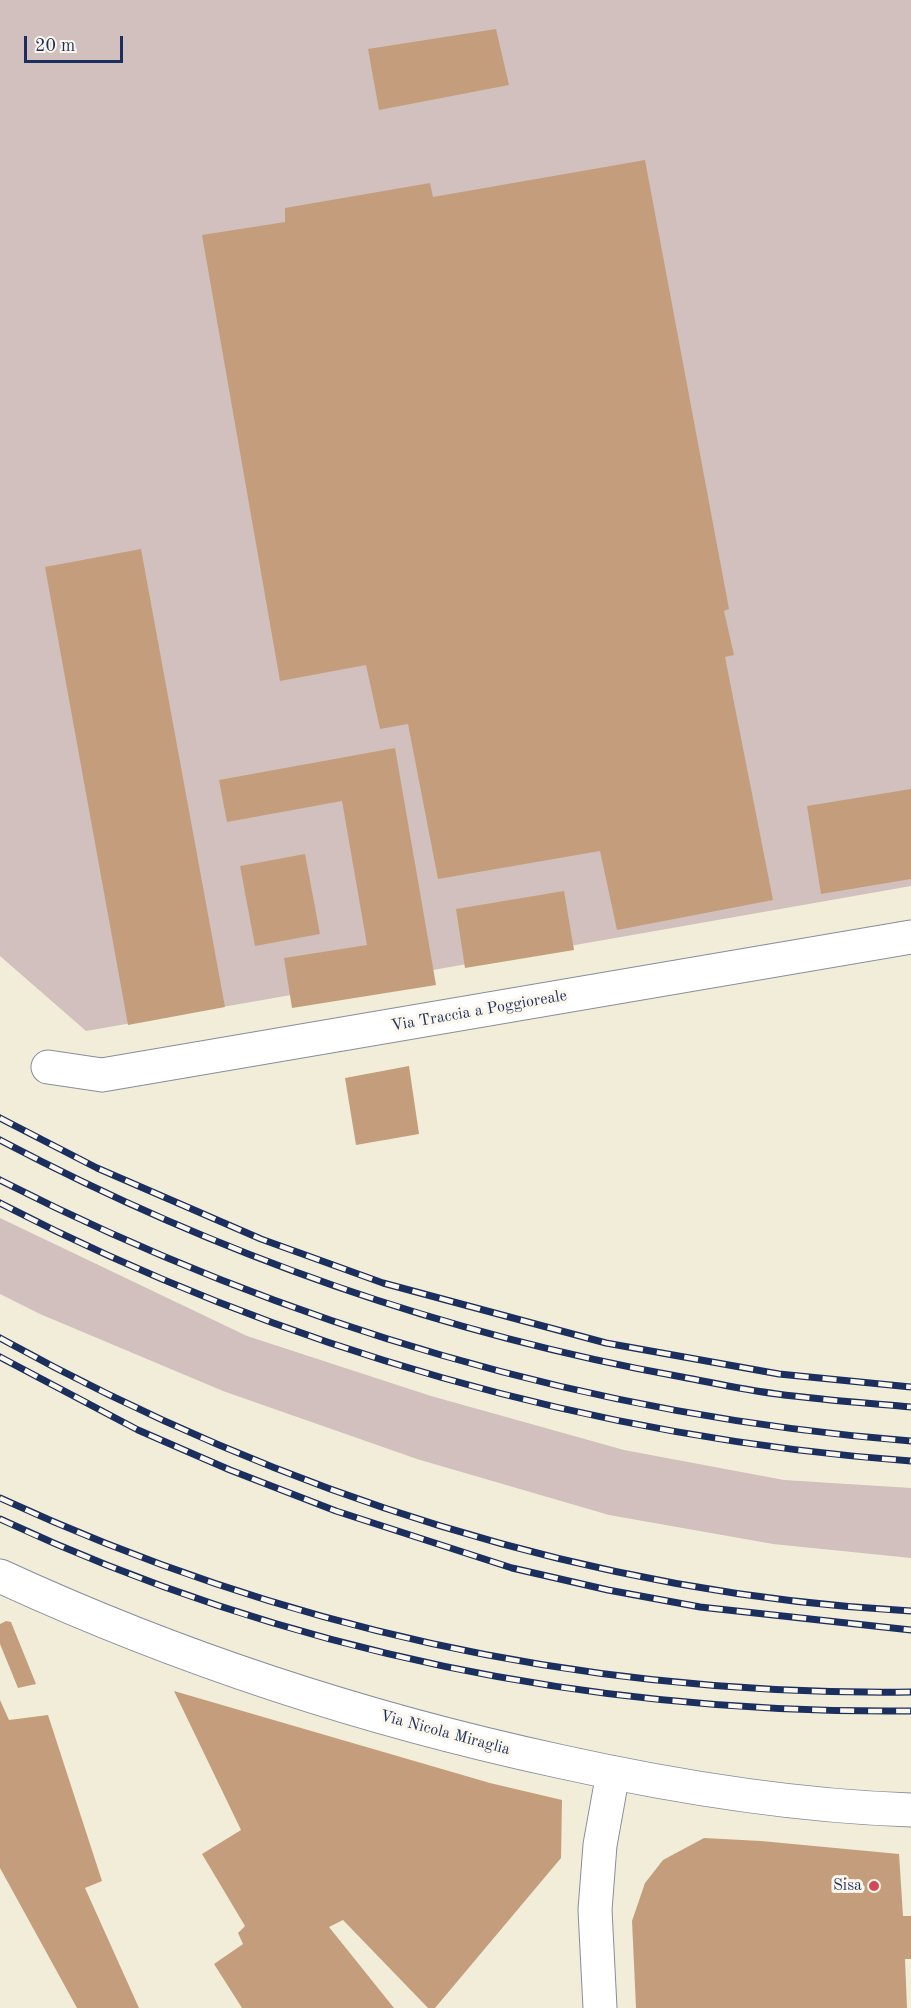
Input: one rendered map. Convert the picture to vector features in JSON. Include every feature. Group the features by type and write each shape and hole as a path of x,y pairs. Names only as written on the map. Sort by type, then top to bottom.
{"street":[{"name":"Via Traccia a Poggioreale","path":"48,1067 102,1076 911,937"},
{"name":"Via Nicola Miraglia","path":"0,1576 140,1637 277,1687 495,1747 613,1773 754,1798 854,1808 911,1810"},
{"path":"600,2008 595,1910 600,1845 613,1773"}],"shaded area":[{"path":"0,0 911,0 911,886 86,1031 0,956"},
{"path":"0,1218 247,1336 431,1396 624,1450 784,1480 911,1488 911,1558 773,1544 609,1515 417,1459 223,1391 40,1314 0,1294"}],"building":[{"path":"496,29 509,85 379,110 368,49"},
{"path":"645,160 729,609 724,611 734,655 725,657 773,900 617,930 600,851 438,879 408,724 380,729 366,665 280,681 202,235 285,222 285,208 430,183 433,197"},
{"path":"141,549 225,1007 128,1025 45,567"},
{"path":"395,748 436,985 292,1008 284,958 367,945 342,801 227,822 219,780"},
{"path":"911,789 911,879 821,894 807,806"},
{"path":"305,854 320,934 255,946 240,866"},
{"path":"564,891 574,950 465,968 456,909"},
{"path":"409,1066 419,1134 356,1145 345,1078"},
{"path":"6,1621 11,1622 36,1684 18,1688 0,1644 0,1624"},
{"path":"174,1691 490,1783 562,1800 561,1858 435,2008 428,2008 343,1920 329,1927 394,2008 242,2008 214,1964 243,1944 238,1933 245,1926 202,1854 241,1830"},
{"path":"0,1700 9,1720 48,1715 102,1881 85,1888 139,2008 77,2008 0,1868"},
{"path":"704,1838 899,1854 903,1916 911,1916 911,1959 905,1959 907,2008 636,2008 632,1921 645,1883 663,1860"}],"railway":[{"path":"0,1118 97,1168 261,1239 383,1283 606,1343 779,1374 911,1387"},
{"path":"0,1140 163,1219 332,1285 418,1313 505,1338 593,1359 730,1386 794,1396 911,1407"},
{"path":"0,1180 108,1232 218,1278 329,1320 443,1356 558,1386 674,1410 792,1429 911,1441"},
{"path":"0,1203 107,1255 216,1301 328,1342 442,1378 558,1407 675,1431 793,1449 911,1461"},
{"path":"0,1338 106,1393 215,1443 326,1488 440,1526 556,1558 673,1583 791,1601 911,1611"},
{"path":"0,1357 138,1430 230,1470 336,1511 512,1568 608,1590 700,1607 911,1630"},
{"path":"0,1498 109,1545 220,1585 331,1619 445,1646 559,1667 675,1682 792,1690 911,1692"},
{"path":"0,1519 109,1566 219,1606 331,1639 445,1666 560,1687 676,1701 793,1709 911,1711"}],"place":[{"name":"Sisa","path":"874,1886"}]}
